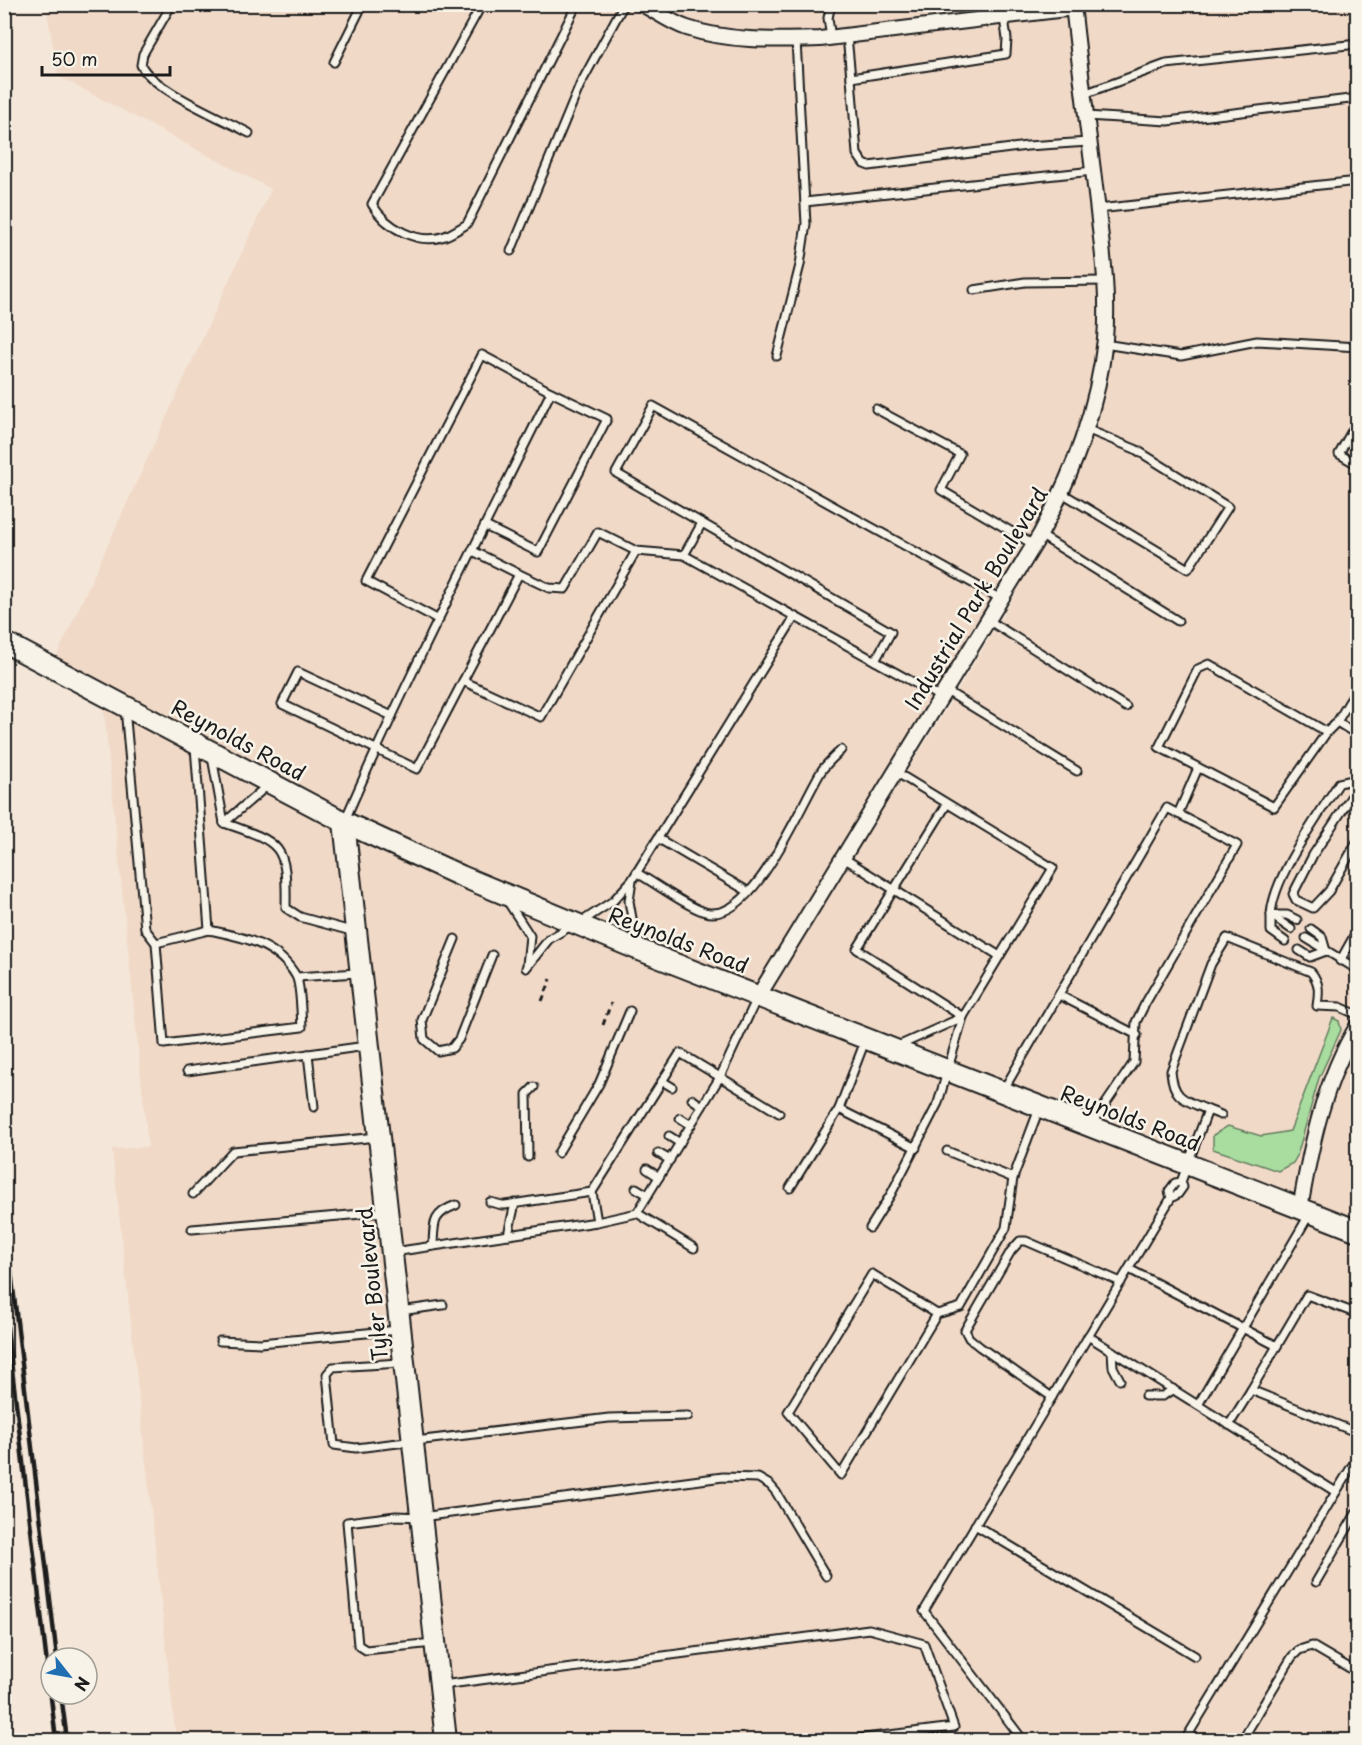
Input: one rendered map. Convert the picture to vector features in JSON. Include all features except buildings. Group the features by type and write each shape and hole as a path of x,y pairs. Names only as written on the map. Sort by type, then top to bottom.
{"main road":[{"name":"Reynolds Road","path":"4,642 344,822 576,925 1090,1126 1184,1173 1305,1211 1358,1231"},
{"name":"Tyler Boulevard","path":"344,822 446,1740"}],"street":[{"path":"642,4 687,28 739,38 796,40 847,36 1002,11 1073,6"},
{"name":"Industrial Park Boulevard","path":"759,995 1037,540 1062,493 1086,429 1095,399 1104,344 1106,281 1073,6"},
{"path":"1305,1211 1323,1101 1334,1069 1358,1024"}],"lane":[{"path":"172,4 143,54 141,65 144,71 157,84 249,133"},
{"path":"334,62 363,4"},
{"path":"482,4 372,204 377,214 391,227 416,237 444,237 466,224 577,4"},
{"path":"511,251 580,85 624,4"},
{"path":"831,4 828,18 831,38"},
{"path":"851,78 1006,54 1007,39 1002,11"},
{"path":"847,36 857,154 864,164 1027,146 1089,142"},
{"path":"777,356 800,265 806,224 796,40"},
{"path":"1084,94 1166,64 1358,44"},
{"path":"1086,116 1168,121 1358,98"},
{"path":"805,202 1093,171"},
{"path":"1098,208 1358,181"},
{"path":"974,290 1025,282 1106,281"},
{"path":"1104,344 1181,356 1257,341 1358,347"},
{"path":"439,620 366,581 482,354 551,392 607,419 538,552 485,526"},
{"path":"344,822 375,749 551,392"},
{"path":"875,661 891,632 616,473 653,406 1001,599"},
{"path":"876,409 960,454 941,490 1037,540 1178,621"},
{"path":"1358,420 1339,454 1358,465"},
{"path":"1062,493 1188,569 1228,507 1135,449 1086,429"},
{"path":"684,555 702,523"},
{"path":"473,551 549,588 565,589 598,532 636,551 684,555 794,618 942,693 1077,771"},
{"path":"463,681 541,717 636,551"},
{"path":"392,716 298,672 282,704 417,769 519,574"},
{"path":"501,892 526,926 530,936 526,968 549,939 613,901 635,876 659,839 794,618"},
{"path":"988,620 1126,707"},
{"path":"1326,732 1209,664 1198,669 1159,747 1274,807 1326,732 1337,722 1358,687"},
{"path":"125,706 145,929 156,943 165,1044 302,1027 297,977 270,948 252,939 209,930 156,943"},
{"path":"1337,722 1358,735"},
{"path":"203,747 224,823"},
{"path":"203,747 209,930"},
{"path":"635,876 704,912 726,911 749,892 797,820 823,768 841,750"},
{"path":"1178,814 1198,768"},
{"path":"870,1228 916,1148 938,1103 963,1017 998,955 1053,868 894,771"},
{"path":"1285,941 1271,931 1271,902 1304,837 1339,783 1355,777 1353,794 1313,855 1293,894 1296,900 1313,908 1329,891 1358,840"},
{"path":"224,823 271,783"},
{"path":"947,804 857,948 963,1017"},
{"path":"1002,1092 1167,808 1238,845 1136,1022 1134,1062 1090,1126"},
{"path":"224,823 262,836 281,850 286,868 286,908 300,917 356,932"},
{"path":"659,839 749,892"},
{"path":"842,857 998,955"},
{"path":"635,876 629,901 637,949"},
{"path":"1271,915 1287,915 1297,920"},
{"path":"1271,915 1291,929"},
{"path":"1311,929 1322,937 1326,951"},
{"path":"1340,961 1354,936"},
{"path":"1221,1115 1182,1098 1172,1088 1171,1071 1211,964 1227,938 1311,972 1317,980 1319,992 1317,1005 1340,1007 1358,1015"},
{"path":"1306,938 1358,970"},
{"path":"454,939 422,1020 424,1039 438,1051 452,1048 459,1039 492,955"},
{"path":"1299,950 1310,957 1326,951"},
{"path":"297,977 360,973"},
{"path":"392,1252 597,1222 636,1213 720,1077 759,995"},
{"path":"1059,995 1137,1035"},
{"path":"558,1153 599,1084 630,1011"},
{"path":"892,1049 963,1017"},
{"path":"790,1188 839,1109 866,1039"},
{"path":"187,1071 368,1046"},
{"path":"597,1222 592,1192 618,1151 632,1136 654,1102 662,1081 680,1053 779,1113"},
{"path":"308,1054 314,1107"},
{"path":"662,1081 672,1087"},
{"path":"528,1157 526,1094 534,1087"},
{"path":"692,1099 702,1106"},
{"path":"937,1314 872,1274 788,1412 841,1475 937,1314 961,1307 1006,1228 1013,1178 1040,1107"},
{"path":"839,1109 916,1148"},
{"path":"1023,1740 924,1611 1171,1198 1169,1191 1184,1173 1208,1110"},
{"path":"680,1119 691,1125"},
{"path":"669,1136 680,1143"},
{"path":"193,1194 233,1151 379,1137"},
{"path":"618,1151 625,1155"},
{"path":"947,1151 1013,1178"},
{"path":"658,1153 670,1160"},
{"path":"606,1169 616,1175"},
{"path":"647,1169 659,1177"},
{"path":"636,1188 648,1195"},
{"path":"490,1203 504,1205 592,1192"},
{"path":"508,1235 515,1203"},
{"path":"433,1246 436,1217 442,1210 456,1205"},
{"path":"1198,1405 1244,1328 1305,1211"},
{"path":"192,1229 387,1212"},
{"path":"636,1213 694,1248"},
{"path":"1052,1397 980,1347 969,1338 965,1330 1011,1251 1020,1241 1026,1241 1120,1282"},
{"path":"1129,1269 1276,1346"},
{"path":"1229,1425 1307,1295 1358,1314"},
{"path":"220,1341 260,1343 399,1321 443,1305"},
{"path":"1088,1336 1336,1492"},
{"path":"1112,1351 1113,1367 1120,1380"},
{"path":"404,1363 333,1367 327,1374 334,1445 356,1448 609,1418 688,1416"},
{"path":"1145,1396 1163,1396 1173,1389"},
{"path":"1251,1390 1358,1433"},
{"path":"1185,1740 1358,1456"},
{"path":"435,1643 366,1650 358,1645 347,1522 396,1516 421,1517 723,1477 758,1478 776,1492 826,1576"},
{"path":"1316,1582 1358,1510"},
{"path":"975,1526 1195,1656"},
{"path":"440,1685 869,1629 924,1644 954,1727 848,1740"},
{"path":"1242,1740 1292,1657 1299,1650 1311,1646 1358,1673"}],"path":[{"path":"542,1001 551,979"},
{"path":"603,1025 611,1003"}],"shaded area":[{"path":"46,5 1357,5 1357,1224 767,992 944,713 1016,594 1000,585 755,987 513,889 364,825 54,662 271,189 58,76"},
{"path":"103,702 404,858 1357,1236 1357,1740 176,1740 112,1149 148,1147"}],"green space":[{"path":"1333,1018 1339,1021 1341,1030 1319,1078 1293,1163 1278,1171 1213,1149 1213,1135 1228,1126 1261,1136 1290,1131"}],"railway":[{"path":"4,1212 56,1646"},
{"path":"4,1302 56,1740"},
{"path":"63,1706 67,1740"}]}
